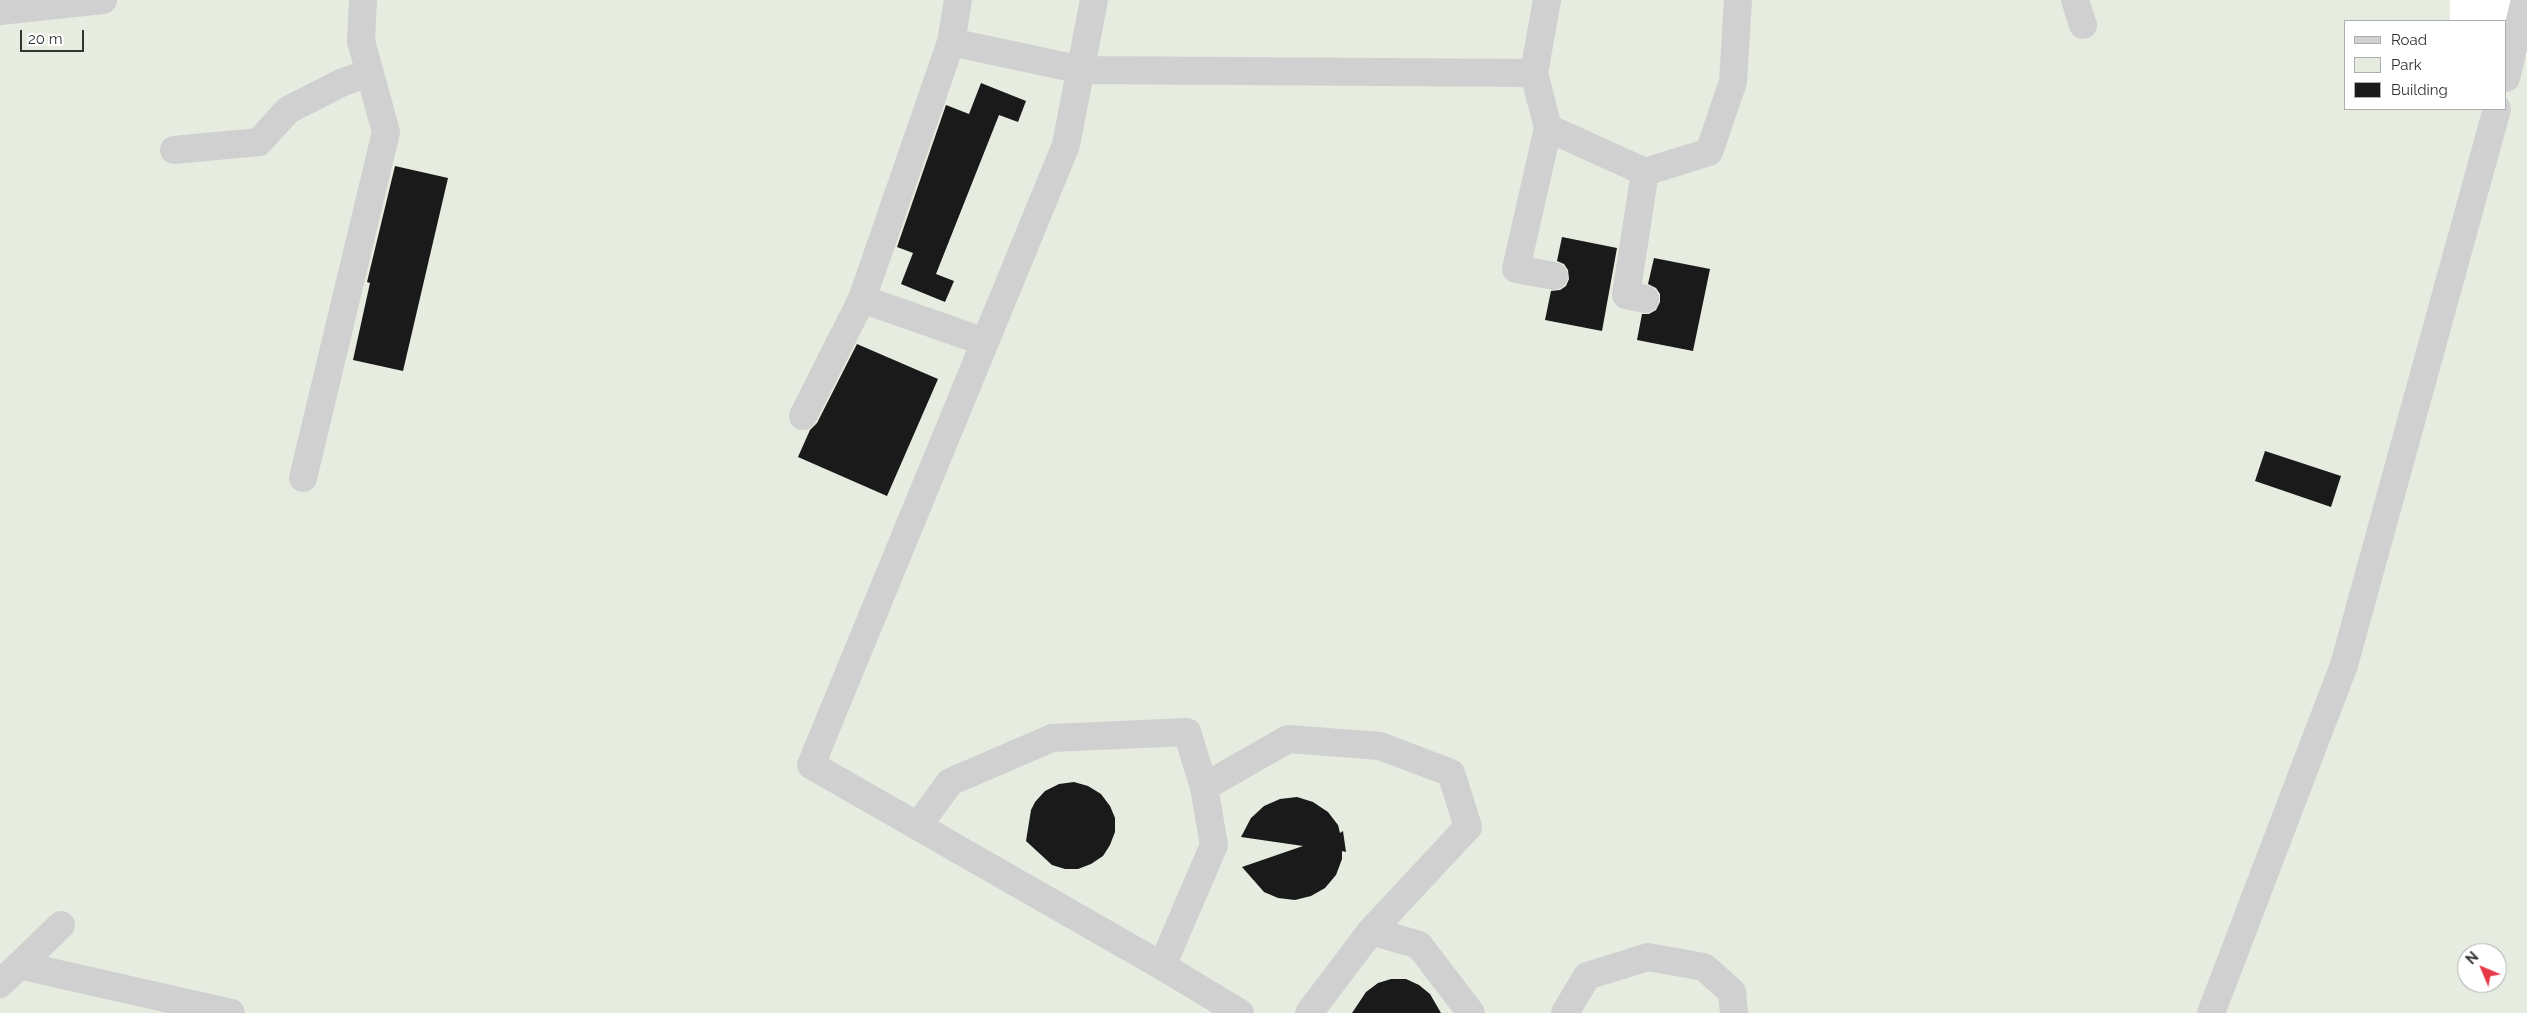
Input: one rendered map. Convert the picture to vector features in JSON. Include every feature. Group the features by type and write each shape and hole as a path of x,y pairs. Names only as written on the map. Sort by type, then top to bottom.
{"street":[{"path":"0,11 103,0"},
{"path":"304,478 386,132 361,41 362,0"},
{"path":"803,416 862,299 951,42 958,0"},
{"path":"1094,0 1066,145 811,764 1240,1013"},
{"path":"1547,0 1534,73 1548,128 1516,269 1554,276"},
{"path":"1548,128 1645,172 1709,152 1732,82 1738,0"},
{"path":"2507,74 2525,9"},
{"path":"951,42 1082,70 1534,73"},
{"path":"174,150 259,142 288,110 343,82 370,73"},
{"path":"2211,1013 2344,665 2497,110"},
{"path":"1645,172 1626,295 1645,299"},
{"path":"862,299 985,342"},
{"path":"918,826 950,782 1052,738 1188,732 1204,787 1214,845 1162,966"},
{"path":"1204,787 1288,739 1380,746 1451,773 1468,827 1371,931 1309,1013"},
{"path":"0,984 61,924"},
{"path":"1371,931 1418,945 1471,1013"},
{"path":"1565,1013 1587,976 1648,957 1704,967 1732,992 1734,1013"},
{"path":"19,965 231,1013"}],"green space":[{"path":"0,0 2450,0 2450,20 2344,20 2344,110 2507,110 2507,53 2527,57 2527,1013 0,1013"}],"building":[{"path":"981,83 1026,101 1018,122 999,115 936,274 954,281 945,302 901,284 913,253 897,247 946,105 969,114"},
{"path":"395,166 448,178 403,371 353,360 370,283 367,282"},
{"path":"1562,237 1617,248 1602,331 1545,320 1551,291 1560,290 1566,286 1569,279 1568,270 1564,264 1557,261"},
{"path":"1654,258 1710,269 1693,351 1637,340 1642,314 1649,314 1656,310 1660,302 1660,294 1656,288 1648,284"},
{"path":"857,344 938,379 887,496 798,457 810,430 817,423"},
{"path":"2265,451 2341,476 2331,507 2255,481"},
{"path":"1074,782 1088,786 1101,794 1110,806 1115,818 1115,832 1103,856 1091,864 1078,869 1065,869 1052,865 1026,841 1031,810 1035,802 1045,791 1059,784"},
{"path":"1297,797 1313,802 1328,812 1338,825 1340,833 1343,831 1346,852 1342,851 1342,859 1336,875 1325,888 1311,896 1295,900 1278,898 1264,892 1242,867 1303,846 1241,837 1251,818 1264,806 1280,799"},
{"path":"1391,979 1406,979 1419,985 1430,994 1441,1013 1352,1013 1366,992 1378,983"}]}
